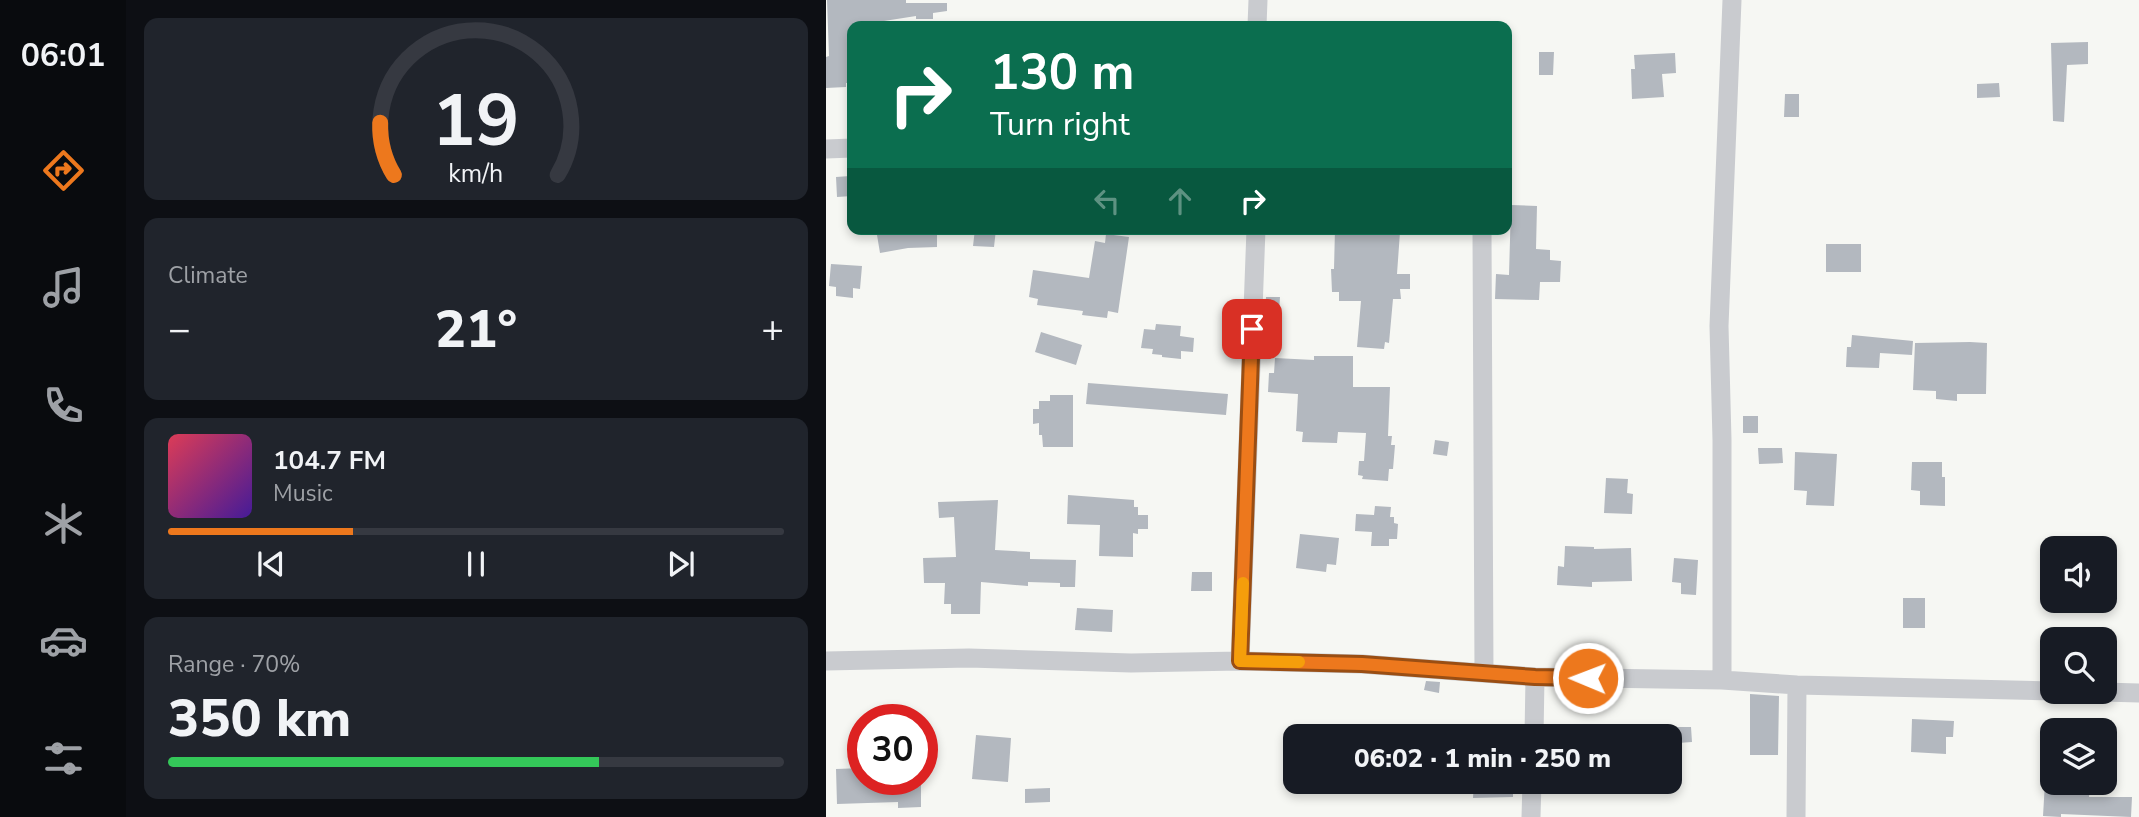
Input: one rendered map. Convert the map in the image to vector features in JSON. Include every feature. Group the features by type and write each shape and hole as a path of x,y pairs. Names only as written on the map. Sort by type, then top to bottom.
{"street":[{"path":"1257,21 1258,0"},
{"path":"1722,680 1719,326 1732,0"},
{"path":"826,149 847,148"},
{"path":"1240,661 1256,235"},
{"path":"1482,235 1484,673"},
{"path":"826,661 969,658 1131,663 1240,661 1362,664 1535,677 2040,691"},
{"path":"1534,724 1535,677"},
{"path":"1796,817 1797,685"},
{"path":"2117,692 2139,693"},
{"path":"1531,817 1532,794"}],"building":[{"path":"827,0 947,3 947,11 933,13 933,19 916,19 916,16 884,21 847,21 846,87 826,88 826,57 829,56"},
{"path":"2088,42 2088,64 2067,65 2064,122 2053,121 2051,43"},
{"path":"1539,52 1554,52 1553,75 1539,75"},
{"path":"1675,53 1676,73 1662,74 1664,97 1632,99 1631,69 1635,69 1634,55"},
{"path":"1999,83 2000,97 1977,98 1977,84"},
{"path":"1785,94 1799,94 1799,117 1784,117"},
{"path":"847,176 847,196 837,197 836,177"},
{"path":"1512,205 1537,206 1536,249 1550,250 1550,260 1561,261 1560,282 1540,282 1539,300 1495,299 1496,274 1509,275"},
{"path":"877,235 937,235 937,247 880,253"},
{"path":"974,235 995,235 994,247 973,246"},
{"path":"1106,235 1129,237 1118,313 1108,311 1107,318 1082,315 1083,311 1037,305 1038,299 1029,297 1033,270 1089,278 1095,241 1105,243"},
{"path":"1335,235 1400,235 1397,274 1410,274 1410,289 1400,289 1401,299 1393,299 1389,343 1385,342 1384,349 1357,347 1361,301 1339,301 1339,292 1332,292 1331,269 1334,269"},
{"path":"1826,244 1861,244 1861,272 1826,272"},
{"path":"831,264 862,266 860,289 853,288 853,298 836,296 836,287 829,286"},
{"path":"1266,297 1280,297 1279,312 1265,311"},
{"path":"1156,324 1181,326 1180,336 1194,338 1193,352 1181,351 1181,359 1162,357 1152,354 1153,349 1141,348 1144,329 1155,330"},
{"path":"1041,332 1082,345 1076,365 1035,352"},
{"path":"1852,335 1913,341 1912,355 1880,353 1879,368 1846,367 1847,347 1851,347"},
{"path":"1915,343 1987,343 1986,394 1957,394 1957,401 1936,399 1936,391 1913,390"},
{"path":"1314,356 1353,356 1353,387 1390,387 1388,436 1392,436 1391,445 1395,445 1393,469 1389,469 1388,481 1362,479 1363,476 1358,475 1359,461 1364,461 1366,433 1338,432 1337,443 1302,442 1303,432 1296,431 1298,394 1268,392 1269,373 1274,373 1275,358 1314,360"},
{"path":"1088,383 1228,394 1226,415 1086,404"},
{"path":"1050,395 1073,395 1073,447 1043,447 1039,423 1033,424 1033,409 1039,409 1039,401 1050,401"},
{"path":"1743,416 1758,416 1758,433 1743,433"},
{"path":"1435,440 1449,442 1447,456 1433,454"},
{"path":"1758,448 1782,448 1783,463 1759,464"},
{"path":"1795,452 1837,454 1834,506 1806,505 1807,491 1794,490"},
{"path":"1912,462 1942,462 1945,506 1920,505 1920,491 1911,490"},
{"path":"1606,478 1628,479 1627,493 1633,494 1632,514 1604,513"},
{"path":"1068,495 1134,500 1138,515 1148,515 1148,529 1138,529 1138,534 1133,533 1133,557 1099,556 1100,525 1067,524"},
{"path":"998,500 995,550 1030,552 1030,559 1076,560 1075,587 1060,587 1060,583 1028,582 1028,586 981,582 980,614 951,614 951,604 944,604 945,583 924,583 923,558 956,557 954,517 939,518 938,502"},
{"path":"1375,506 1391,507 1390,517 1394,517 1394,523 1398,524 1397,539 1389,539 1389,546 1371,546 1372,532 1355,531 1356,514 1374,515"},
{"path":"1300,534 1339,538 1336,565 1327,564 1326,572 1296,568"},
{"path":"1565,546 1594,549 1631,548 1632,581 1592,582 1592,587 1557,585 1558,566 1564,567"},
{"path":"1674,558 1698,560 1696,595 1681,594 1681,583 1672,582"},
{"path":"1192,572 1212,572 1212,591 1191,591"},
{"path":"1903,598 1925,598 1925,628 1903,628"},
{"path":"1077,608 1113,610 1112,632 1075,630"},
{"path":"1426,681 1440,682 1439,693 1424,690"},
{"path":"1750,694 1779,696 1778,755 1750,755"},
{"path":"1912,719 1954,721 1953,737 1946,737 1946,754 1911,752"},
{"path":"1682,727 1691,727 1692,742 1682,743"},
{"path":"976,735 1011,738 1008,782 972,779"},
{"path":"836,769 847,769 847,795 921,795 921,807 898,808 898,802 837,804"},
{"path":"1050,788 1050,802 1025,803 1025,789"},
{"path":"1473,794 1513,794 1513,797 1473,798"},
{"path":"2044,795 2132,797 2131,817 2061,814 2061,817 2043,816"}],"slow traffic":[{"path":"1243,583 1240,661 1299,662"}],"route":[{"path":"1252,329 1240,661 1362,664 1535,677 1588,678"}]}
